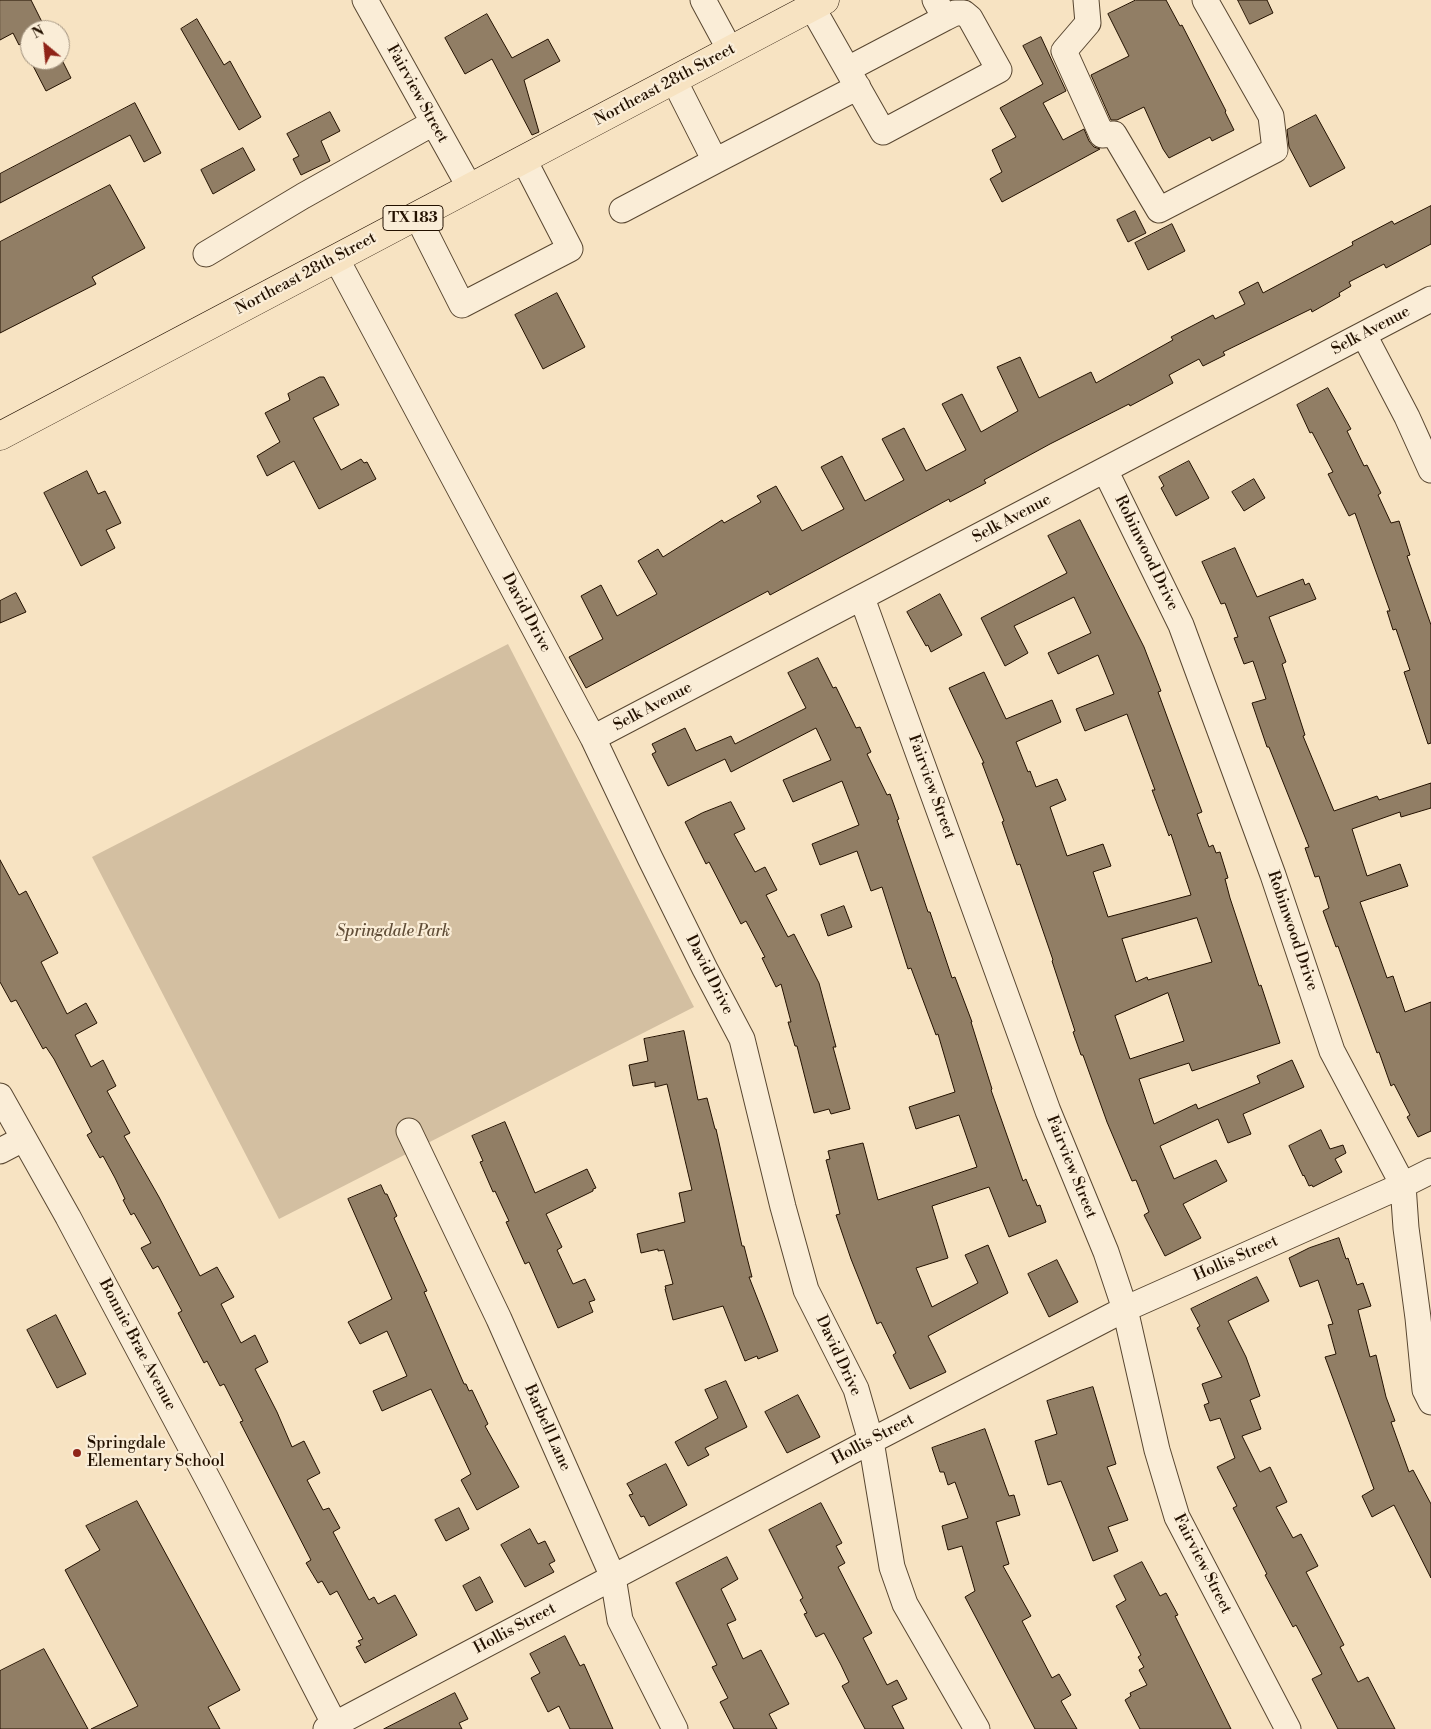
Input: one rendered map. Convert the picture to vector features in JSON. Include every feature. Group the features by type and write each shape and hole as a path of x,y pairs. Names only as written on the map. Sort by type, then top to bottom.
{"main road":[{"name":"Northeast 28th Street","path":"0,436 819,4"}],"street":[{"path":"703,0 730,50"},
{"path":"1086,0 1088,23 1064,51 1102,135 1114,134 1159,210 1275,150 1271,116 1205,0"},
{"name":"Fairview Street","path":"368,1 470,188"},
{"path":"622,210 715,161 853,78 940,9 964,13 970,18 999,70 883,132 853,78 819,4"},
{"path":"674,80 715,161"},
{"path":"206,254 303,196 433,123"},
{"path":"417,216 462,305 570,250 524,160"},
{"name":"David Drive","path":"336,258 593,738 666,892 742,1039 783,1207 806,1290 856,1388 871,1441 892,1567 898,1586 906,1604 977,1729"},
{"name":"Selk Avenue","path":"593,738 1431,299"},
{"path":"1364,335 1431,470"},
{"name":"Robinwood Drive","path":"1105,470 1181,625 1273,875 1332,1051 1403,1184 1406,1228 1425,1390 1431,1402"},
{"name":"Fairview Street","path":"862,598 1045,1101 1106,1252 1125,1309 1157,1450 1176,1517 1288,1729"},
{"name":"Bonnie Brae Avenue","path":"0,1096 68,1217 209,1480 332,1728"},
{"name":"Barbell Lane","path":"409,1131 499,1319 613,1577 620,1620 675,1729"},
{"path":"0,1151 23,1139"},
{"name":"Hollis Street","path":"332,1728 613,1577 1125,1309 1431,1171"}],"green space":[{"name":"Springdale Park","path":"508,644 694,1007 279,1219 92,857"}],"building":[{"path":"0,0 31,0 41,20 20,20 19,45 13,33 0,40"},
{"path":"1136,0 1166,0 1180,26 1182,25 1234,130 1212,141 1210,137 1169,158 1144,107 1117,120 1111,120 1091,75 1129,56 1108,14"},
{"path":"1238,0 1267,0 1273,13 1250,24"},
{"path":"487,14 512,58 548,39 560,61 524,80 539,132 532,135 492,59 465,74 445,38"},
{"path":"197,19 224,65 230,61 261,117 239,130 181,29"},
{"path":"1041,37 1066,91 1043,103 1063,140 1084,129 1089,141 1094,147 1100,149 1002,202 990,179 1002,172 992,150 1016,137 1000,108 1043,84 1023,46"},
{"path":"35,70 67,70 71,78 46,91"},
{"path":"135,103 161,153 144,162 130,135 0,203 0,174"},
{"path":"330,112 340,131 321,141 330,161 301,175 293,159 299,156 287,134"},
{"path":"1316,115 1345,168 1310,187 1289,147 1287,130"},
{"path":"243,148 255,170 213,194 201,170"},
{"path":"110,185 145,248 92,277 96,284 0,333 0,242"},
{"path":"1431,206 1431,244 1386,268 1384,264 1349,282 1351,286 1339,293 1340,296 1312,312 1311,309 1223,352 1225,355 1203,366 1199,359 1169,375 1173,383 1130,406 1129,404 1050,444 984,480 986,483 950,502 949,499 770,595 768,591 586,688 569,657 603,639 581,596 601,585 617,616 657,594 638,561 658,549 663,557 722,520 724,523 761,502 757,496 776,486 802,531 844,509 821,467 842,456 865,501 904,480 882,439 904,428 926,471 966,450 942,404 962,394 981,432 1018,411 997,367 1020,357 1039,398 1091,372 1096,383 1173,340 1171,337 1213,315 1215,319 1245,304 1239,292 1258,282 1263,293 1353,245 1352,242 1392,221 1394,224"},
{"path":"1135,211 1146,233 1128,242 1117,220"},
{"path":"1172,224 1185,251 1148,270 1135,243"},
{"path":"557,293 585,347 543,369 515,315"},
{"path":"320,377 324,377 339,405 313,418 341,470 361,459 364,463 367,462 376,479 319,509 294,461 267,476 257,456 280,442 265,413 290,400 288,394"},
{"path":"1328,388 1351,429 1347,431 1364,466 1367,465 1381,493 1378,495 1391,523 1399,521 1410,555 1407,556 1431,625 1431,743 1428,744 1404,672 1410,670 1396,629 1393,630 1387,611 1390,611 1355,513 1349,516 1328,474 1333,472 1312,432 1310,433 1297,405"},
{"path":"1189,461 1209,498 1176,516 1161,488 1164,486 1159,477"},
{"path":"87,471 98,494 105,491 121,523 106,530 115,548 81,566 44,493"},
{"path":"1254,479 1265,498 1244,511 1232,492"},
{"path":"1080,520 1144,647 1161,691 1158,692 1202,812 1197,814 1209,847 1213,845 1216,853 1220,852 1228,878 1225,879 1230,898 1280,1043 1192,1071 1189,1063 1139,1079 1154,1124 1196,1104 1198,1109 1260,1083 1257,1076 1292,1060 1304,1087 1243,1114 1251,1134 1228,1143 1218,1119 1160,1146 1174,1179 1216,1160 1227,1181 1183,1204 1201,1238 1165,1256 1144,1215 1149,1212 1136,1180 1132,1181 1107,1122 1083,1055 1081,1055 1053,960 1020,864 1017,865 1002,822 1004,821 982,763 984,763 949,688 984,672 1006,719 1052,700 1061,722 1016,742 1036,787 1057,779 1066,800 1050,807 1067,856 1103,844 1111,866 1093,872 1108,917 1191,895 1171,834 1169,836 1152,790 1155,790 1127,714 1085,731 1076,709 1114,694 1098,655 1058,674 1048,653 1091,633 1074,597 1014,626 1028,653 1005,666 981,618 1067,573 1048,536","holes":["1197,918 1212,962 1148,980 1147,977 1136,982 1122,939","1168,993 1184,1041 1130,1059 1115,1016"]},
{"path":"1235,548 1257,597 1303,579 1305,585 1309,583 1316,599 1269,617 1286,662 1282,664 1305,735 1303,736 1334,811 1377,796 1379,800 1431,783 1431,808 1401,817 1400,812 1352,829 1367,876 1400,864 1408,886 1360,902 1387,978 1393,976 1405,1012 1431,1002 1431,1131 1418,1137 1407,1117 1410,1115 1394,1084 1391,1086 1379,1052 1377,1053 1338,946 1336,947 1323,911 1329,908 1319,876 1315,877 1305,848 1309,847 1269,747 1267,747 1252,703 1266,699 1253,661 1244,664 1234,638 1238,637 1225,603 1221,604 1202,562"},
{"path":"16,593 26,612 0,623 0,601"},
{"path":"940,594 962,635 931,652 907,612"},
{"path":"818,658 833,688 836,687 856,728 860,727 871,752 867,754 887,795 890,794 928,912 930,912 952,978 955,977 972,1022 991,1090 1023,1181 1026,1179 1037,1206 1040,1205 1046,1222 1009,1237 989,1187 932,1206 948,1258 916,1268 932,1307 978,1283 965,1255 988,1245 1008,1293 928,1336 946,1372 910,1389 893,1355 896,1353 881,1322 877,1324 851,1259 836,1215 840,1214 826,1160 830,1159 828,1151 863,1143 878,1200 977,1167 959,1115 916,1129 909,1107 955,1092 938,1034 936,1035 911,968 908,969 882,887 871,891 857,851 820,865 812,844 859,825 842,781 793,802 783,780 831,760 816,728 731,772 725,759 668,786 652,754 656,752 652,744 685,728 696,751 731,736 735,744 806,708 788,673"},
{"path":"731,802 745,829 734,834 755,872 765,867 777,890 766,895 788,937 794,934 819,983 836,1047 833,1047 850,1109 831,1114 829,1109 814,1113 797,1046 795,1046 788,1022 791,1022 781,984 776,987 762,958 765,957 746,921 741,924 709,862 706,864 685,822"},
{"path":"0,860 19,895 26,891 58,953 41,962 67,1014 86,1003 97,1023 75,1035 91,1067 103,1060 116,1086 107,1091 130,1133 124,1136 159,1197 200,1276 217,1267 234,1297 221,1304 241,1343 255,1335 268,1362 255,1369 292,1447 304,1441 320,1473 307,1480 323,1510 329,1508 340,1528 333,1532 369,1600 374,1597 378,1604 395,1595 417,1635 365,1663 356,1647 361,1645 358,1641 363,1639 337,1591 330,1595 322,1581 318,1583 306,1563 311,1560 240,1422 243,1421 224,1384 220,1386 207,1361 204,1363 178,1313 182,1311 158,1266 153,1269 141,1248 151,1243 134,1213 131,1215 103,1156 100,1158 87,1135 92,1132 54,1059 46,1047 43,1049 16,1000 11,1002 0,982"},
{"path":"844,906 852,927 828,936 821,915"},
{"path":"684,1031 698,1100 707,1098 716,1129 742,1246 744,1246 752,1277 749,1277 778,1351 758,1359 757,1356 745,1361 723,1306 673,1320 665,1286 673,1284 664,1250 658,1251 658,1249 641,1253 637,1234 685,1222 679,1193 692,1190 667,1084 655,1087 655,1082 633,1086 629,1065 648,1061 644,1039"},
{"path":"505,1122 535,1193 587,1169 596,1188 546,1214 562,1247 557,1250 573,1284 585,1279 595,1300 589,1302 593,1312 558,1328 529,1262 525,1264 506,1222 509,1221 495,1191 493,1192 480,1162 483,1161 472,1136"},
{"path":"1321,1130 1330,1149 1343,1145 1346,1153 1335,1159 1342,1172 1313,1187 1312,1185 1309,1186 1303,1176 1289,1146"},
{"path":"381,1185 397,1216 394,1218 427,1291 424,1292 464,1384 466,1384 469,1391 472,1390 488,1424 485,1426 519,1487 477,1510 461,1480 471,1474 431,1389 382,1411 373,1391 407,1376 387,1331 360,1344 348,1322 392,1299 348,1199"},
{"path":"1339,1238 1357,1285 1363,1283 1371,1306 1358,1310 1370,1357 1376,1355 1386,1397 1395,1421 1391,1422 1409,1472 1413,1470 1431,1504 1431,1578 1394,1505 1372,1517 1362,1496 1374,1489 1325,1357 1336,1354 1328,1325 1333,1324 1318,1280 1300,1287 1289,1258 1309,1248"},
{"path":"1057,1260 1078,1302 1049,1317 1028,1274"},
{"path":"1257,1277 1269,1301 1228,1321 1246,1357 1260,1396 1250,1400 1261,1429 1242,1436 1260,1472 1270,1467 1287,1502 1276,1507 1293,1538 1301,1534 1318,1566 1306,1572 1344,1645 1340,1647 1358,1682 1368,1677 1395,1729 1338,1729 1312,1679 1322,1674 1296,1625 1293,1627 1265,1575 1267,1574 1233,1508 1237,1506 1217,1467 1235,1458 1220,1418 1210,1421 1204,1405 1209,1403 1202,1384 1222,1377 1197,1328 1200,1326 1191,1309"},
{"path":"56,1315 86,1374 57,1388 27,1330"},
{"path":"726,1381 747,1427 705,1448 709,1455 688,1466 675,1442 718,1418 705,1390"},
{"path":"1093,1387 1116,1464 1107,1467 1128,1520 1108,1527 1118,1551 1093,1561 1061,1481 1048,1485 1035,1441 1057,1434 1047,1401"},
{"path":"798,1395 820,1437 787,1453 765,1412"},
{"path":"985,1429 1009,1496 1014,1495 1020,1515 996,1522 1009,1564 1003,1566 1031,1616 1022,1621 1052,1678 1059,1674 1071,1695 1061,1701 1077,1729 1035,1729 965,1597 975,1591 962,1546 948,1550 942,1526 968,1518 955,1482 948,1485 944,1472 940,1472 932,1448"},
{"path":"666,1464 687,1505 649,1526 644,1516 641,1517 629,1495 633,1494 627,1484"},
{"path":"137,1501 240,1690 208,1707 220,1729 91,1729 138,1706 65,1570 100,1550 86,1526"},
{"path":"821,1503 842,1543 836,1546 845,1563 838,1567 872,1633 863,1638 887,1685 897,1680 907,1699 892,1706 904,1729 865,1729 842,1686 849,1682 841,1665 824,1633 816,1637 804,1614 807,1613 800,1600 803,1598 769,1530"},
{"path":"459,1508 469,1529 446,1541 435,1520"},
{"path":"530,1529 538,1544 545,1541 555,1561 549,1564 554,1572 525,1587 501,1545"},
{"path":"727,1557 738,1579 721,1589 736,1620 727,1624 743,1659 761,1650 789,1704 769,1714 777,1729 734,1729 720,1702 728,1698 712,1667 717,1665 676,1583"},
{"path":"1142,1562 1160,1596 1166,1593 1178,1615 1175,1616 1231,1729 1140,1729 1125,1700 1131,1696 1130,1693 1147,1685 1139,1670 1144,1667 1138,1657 1141,1655 1116,1606 1126,1600 1114,1576"},
{"path":"480,1577 493,1602 476,1611 463,1586"},
{"path":"565,1636 580,1666 584,1664 613,1729 570,1729 559,1706 548,1712 531,1678 540,1673 530,1654"},
{"path":"44,1649 88,1729 0,1729 0,1671"},
{"path":"455,1693 468,1719 459,1723 462,1729 384,1729"}],"place":[{"name":"Springdale Elementary School","path":"77,1453"}]}
